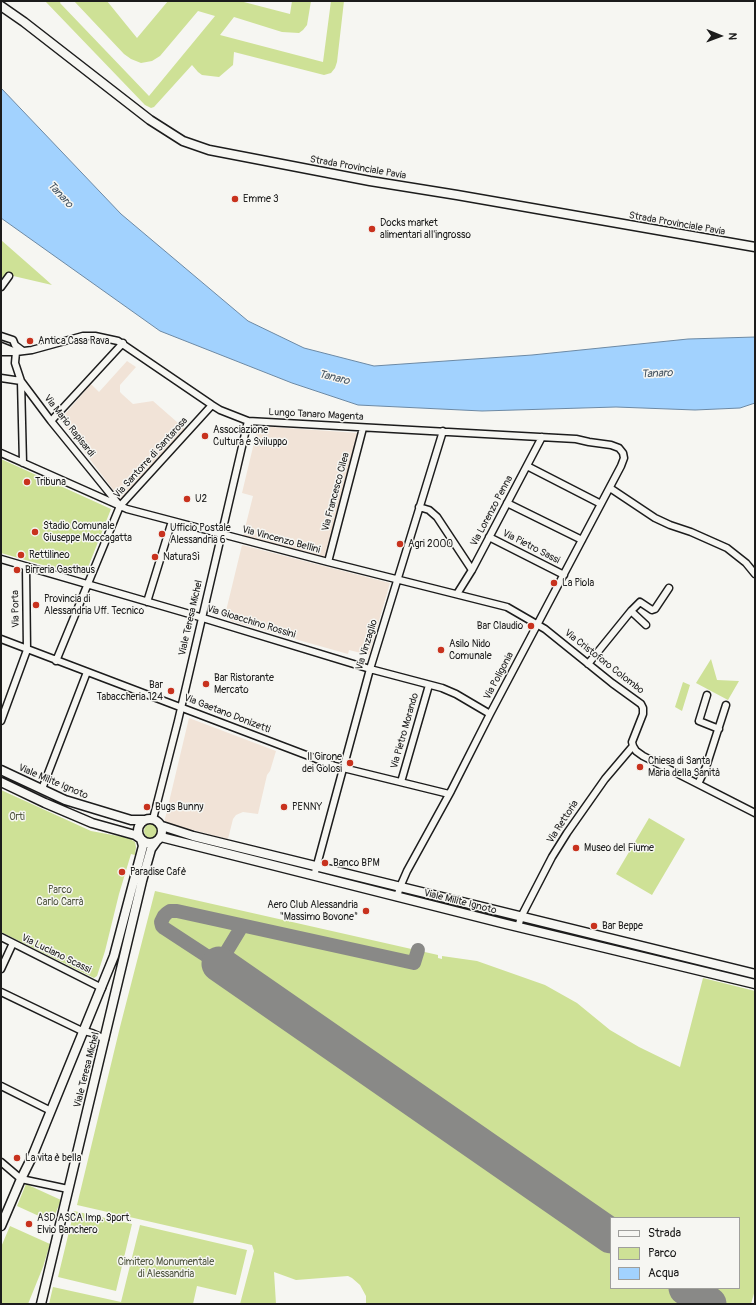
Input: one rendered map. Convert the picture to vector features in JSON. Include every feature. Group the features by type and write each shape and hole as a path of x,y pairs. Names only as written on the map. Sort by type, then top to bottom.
{"main road":[{"name":"Strada Provinciale Pavia","path":"1,6 20,19 150,120 183,141 209,150 370,181 449,193 755,247"},
{"name":"Viale Milite Ignoto","path":"1,770 65,800 131,820 149,820"},
{"name":"Viale Milite Ignoto","path":"1,782 92,823 128,832 141,839"},
{"path":"149,820 158,822 162,826 163,832 158,840 147,843 141,839 138,834 138,829 141,823 149,820"},
{"name":"Viale Milite Ignoto","path":"162,826 193,836 755,974"},
{"name":"Viale Teresa Michel","path":"1,1226 32,1157 114,956 143,847 141,839"},
{"name":"Viale Milite Ignoto","path":"158,840 314,876 755,984"},
{"name":"Viale Teresa Michel","path":"41,1304 142,881 151,849 158,840"}],"street":[{"path":"1,287 9,276"},
{"path":"1,336 13,340 15,345 23,351"},
{"name":"Lungo Tanaro Magenta","path":"1,352 32,350 84,336 95,336 118,341 220,410 248,421 576,439 611,445 619,448 623,452 624,458 621,466"},
{"path":"52,421 123,344"},
{"name":"Lungo Tanaro Magenta","path":"1,346 16,352"},
{"name":"Via Mario Rapisardi","path":"16,352 15,363 21,381 120,506"},
{"path":"1,378 21,381 23,463"},
{"name":"Via Santorre di Santarosa","path":"56,661 120,506 212,405"},
{"name":"Viale Teresa Michel","path":"149,820 180,707 248,421"},
{"name":"Via Francesco Cilea","path":"328,562 363,428"},
{"name":"Via Vinzaglio","path":"314,876 370,669 443,431"},
{"name":"Via Lorenzo Penna","path":"457,594 472,570 542,437"},
{"name":"Via Vincenzo Bellini","path":"1,453 120,506 328,562 505,606 538,624"},
{"path":"527,466 601,504"},
{"name":"Via Poligonia","path":"397,897 400,887 621,466"},
{"path":"610,488 654,518 727,548 746,563 755,574"},
{"path":"507,503 582,540"},
{"path":"419,507 429,510 437,517 472,570"},
{"path":"147,602 172,521"},
{"name":"Via Pietro Sassi","path":"489,537 564,575"},
{"name":"Via Gioacchino Rossini","path":"1,559 370,669 442,688 456,694 490,714"},
{"name":"Via Porta","path":"26,567 27,650"},
{"path":"588,664 640,602 652,610 655,609 669,588"},
{"path":"631,611 646,624"},
{"name":"Via Cristoforo Colombo","path":"538,624 641,704 643,714 632,742 633,746"},
{"name":"Via Gaetano Donizetti","path":"1,639 343,768 450,794"},
{"path":"1,721 27,650"},
{"path":"42,789 87,672"},
{"name":"Via Pietro Morando","path":"401,782 429,685"},
{"path":"707,695 699,721 719,729"},
{"path":"698,784 706,766 726,705"},
{"path":"633,746 636,751 643,756 755,813"},
{"name":"Via Rettoria","path":"518,927 521,917 552,857 567,833 605,779 633,746"},
{"name":"Via Luciano Scassi","path":"1,938 102,988"},
{"path":"1,969 13,943"},
{"path":"1,992 84,1031 105,1039"},
{"path":"1,1086 51,1111"},
{"path":"1,1162 21,1179 68,1189"}],"shaded area":[{"path":"127,361 136,367 120,385 120,392 133,404 153,401 185,429 121,500 60,420 91,384 99,392"},
{"path":"258,426 358,433 325,558 243,536 253,496 242,493"},
{"path":"242,545 390,583 369,655 349,650 348,654 231,621 226,611"},
{"path":"189,718 276,751 270,771 267,775 258,814 243,812 236,815 233,819 228,839 164,823"}],"green space":[{"path":"45,1 61,1 60,3 149,96 215,16 198,11 160,56 152,61 141,63 124,54 74,1 107,1 137,38 168,1 240,1 290,14 292,1 311,1 307,25 299,33 282,32 234,17 220,35 323,62 331,1 344,1 337,62 331,73 324,75 234,52 233,65 219,77 202,75 192,65 154,107 151,108 145,105"},
{"path":"1,240 52,285 9,275 1,280"},
{"name":"Stadio Comunale Giuseppe Moccagatta","path":"1,459 111,509 85,575 57,569 1,553"},
{"path":"711,659 717,680 739,681 728,700 696,683"},
{"path":"683,682 690,685 682,711 675,707"},
{"name":"Parco Carlo Carrà","path":"1,790 91,831 129,838 135,842 135,855 131,854 119,894 105,951 97,976 94,978 1,932"},
{"path":"649,818 685,839 652,895 616,874"},
{"path":"148,824 154,824 158,828 158,834 154,838 148,838 144,834 144,828"},
{"path":"155,891 438,955 438,958 442,959 442,956 477,961 545,985 577,1003 610,1030 639,1047 680,1067 703,978 755,991 755,1290 751,1304 366,1304 366,1296 360,1285 348,1276 296,1280 274,1272 276,1304 240,1304 254,1251 252,1245 77,1205"},
{"path":"26,1184 61,1200 52,1222 17,1206"},
{"path":"74,1211 132,1224 116,1291 58,1277"},
{"name":"Cimitero Monumentale di Alessandria","path":"140,1225 247,1250 236,1295 197,1286 193,1304 49,1304 53,1287 121,1302"},
{"path":"10,1226 50,1244 43,1267 28,1304 1,1304 1,1247"}],"water":[{"name":"Tanaro","path":"1,88 121,214 248,321 304,348 374,366 532,355 688,339 755,337 755,403 740,408 695,410 616,407 482,411 358,405 292,383 160,331 1,218"}],"taxiway":[{"path":"242,926 219,964 164,928 161,922 167,913 170,911 177,911 414,963 418,950"}],"runway":[{"path":"219,964 610,1235"},
{"path":"687,1289 709,1304"}],"place":[{"name":"Emme 3","path":"235,199"},
{"name":"Docks market alimentari all'ingrosso","path":"372,229"},
{"name":"Antica Casa Rava","path":"30,341"},
{"name":"Associazione Cultura e Sviluppo","path":"205,436"},
{"name":"Tribuna","path":"27,482"},
{"name":"U2","path":"187,499"},
{"name":"Stadio Comunale Giuseppe Moccagatta","path":"35,532"},
{"name":"Ufficio Postale Alessandria 6","path":"162,534"},
{"name":"Agri 2000","path":"400,544"},
{"name":"Rettilineo","path":"21,555"},
{"name":"NaturaSì","path":"155,557"},
{"name":"Birreria Gasthaus","path":"17,570"},
{"name":"La Piola","path":"554,583"},
{"name":"Provincia di Alessandria Uff. Tecnico","path":"36,605"},
{"name":"Bar Claudio","path":"531,626"},
{"name":"Asilo Nido Comunale","path":"441,650"},
{"name":"Bar Ristorante Mercato","path":"206,684"},
{"name":"Bar Tabaccheria 124","path":"171,691"},
{"name":"Il Girone dei Golosi","path":"350,763"},
{"name":"Chiesa di Santa Maria della Sanità","path":"640,767"},
{"name":"Bugs Bunny","path":"147,807"},
{"name":"PENNY","path":"284,807"},
{"name":"Museo del Fiume","path":"576,848"},
{"name":"Banco BPM","path":"325,863"},
{"name":"Paradise Cafè","path":"122,872"},
{"name":"Aero Club Alessandria \"Massimo Bovone\"","path":"366,911"},
{"name":"Bar Beppe","path":"594,926"},
{"name":"La vita è bella","path":"17,1158"},
{"name":"ASD ASCA Imp. Sport. Elvio Banchero","path":"29,1224"}],"park label":[{"name":"Orti","path":"17,817"}]}
